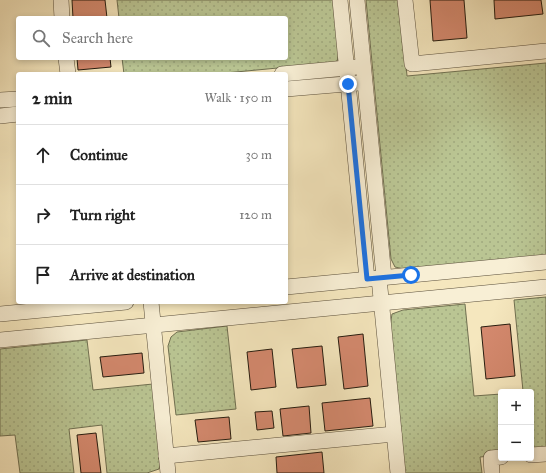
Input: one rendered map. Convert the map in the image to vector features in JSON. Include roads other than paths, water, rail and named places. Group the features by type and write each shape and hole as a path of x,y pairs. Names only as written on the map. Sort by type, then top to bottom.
{"street":[{"path":"61,0 62,16"},
{"path":"340,0 348,84 382,303 398,473"},
{"path":"357,0 364,67 377,278"},
{"path":"405,0 412,64 546,51"},
{"path":"66,60 68,72"},
{"path":"288,73 364,67"},
{"path":"288,89 365,82"},
{"path":"0,100 16,99"},
{"path":"0,116 16,114"},
{"path":"288,287 546,262"},
{"path":"0,340 546,287"},
{"path":"0,314 105,304"},
{"path":"151,304 168,473"},
{"path":"166,456 394,434"},
{"path":"534,455 546,454"},
{"path":"492,473 491,458 498,457"}]}
